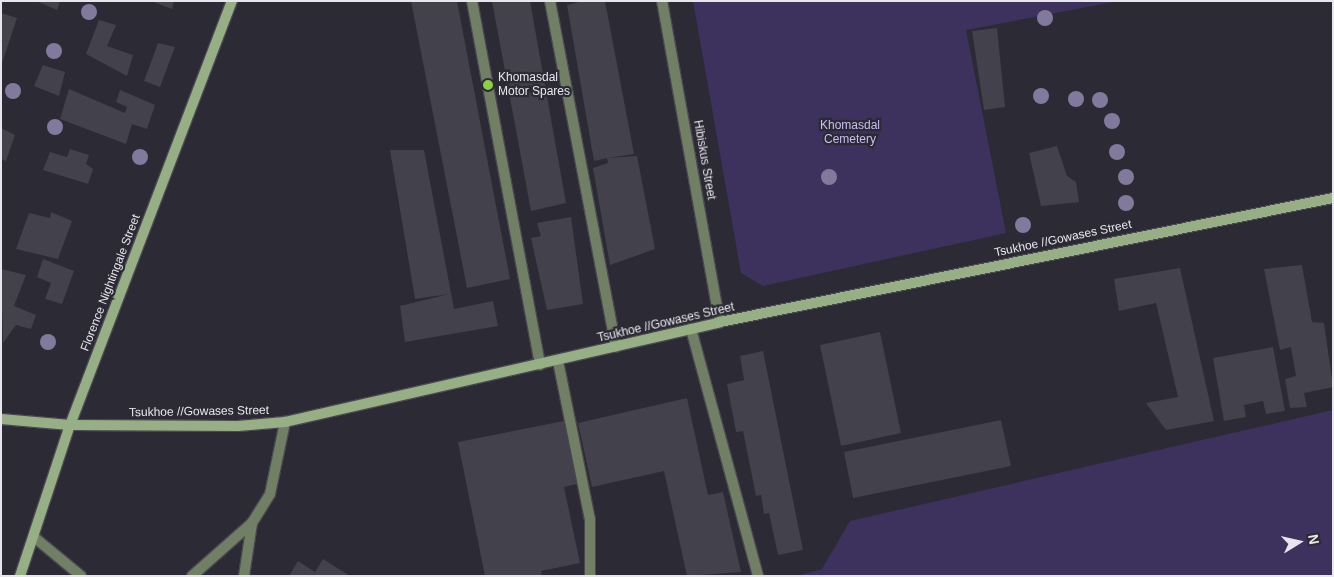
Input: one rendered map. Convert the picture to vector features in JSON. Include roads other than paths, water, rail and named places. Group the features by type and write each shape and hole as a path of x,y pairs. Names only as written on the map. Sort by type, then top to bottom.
{"street":[{"name":"Florence Nightingale Street","path":"20,576 70,425 232,1"},
{"name":"Tsukhoe //Gowases Street","path":"1,419 70,425 238,426 285,422 558,361 720,322 1333,198"}],"lane":[{"path":"472,1 540,365"},
{"path":"550,1 616,347"},
{"name":"Hibiskus Street","path":"662,1 720,322"},
{"path":"691,329 758,576"},
{"path":"558,361 590,519 590,576"},
{"path":"192,576 252,523 270,494 285,422"},
{"path":"244,576 252,523"},
{"path":"34,536 80,576"}],"place":[{"name":"Khomasdal Motor Spares","path":"488,85"}],"park label":[{"name":"Khomasdal Cemetery","path":"850,133"}]}
